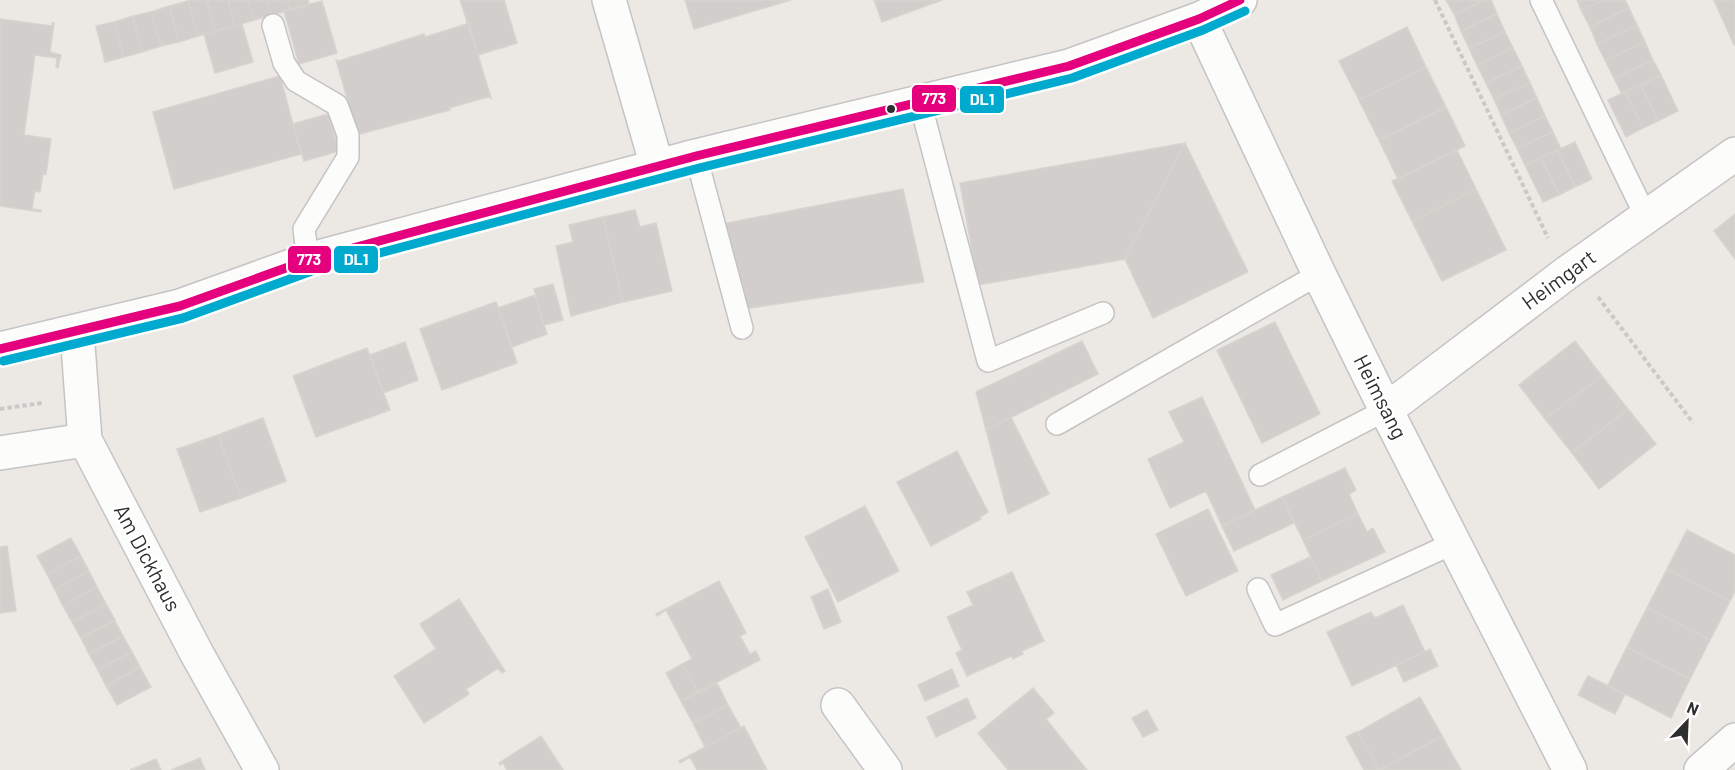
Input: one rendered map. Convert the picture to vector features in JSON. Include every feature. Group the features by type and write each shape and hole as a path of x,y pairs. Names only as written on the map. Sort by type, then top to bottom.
{"street":[{"path":"609,0 657,166"},
{"path":"0,349 180,306 308,260 657,166 1069,66 1199,19 1240,0"},
{"name":"Heimsang","path":"1199,19 1386,410 1570,770"},
{"name":"Heimgart","path":"1386,410 1572,270 1735,154"},
{"name":"Am Dickhaus","path":"77,332 86,440 197,654 262,770"},
{"path":"0,453 86,440"},
{"path":"838,705 885,770"},
{"path":"1701,770 1735,740"}],"lane":[{"path":"1541,0 1646,217"},
{"path":"273,25 284,63 296,81 337,105 348,135 348,157 304,230 308,260"},
{"path":"920,102 988,361 1103,314"},
{"path":"696,156 742,328"},
{"path":"1057,424 1319,274"},
{"path":"1260,474 1386,410"},
{"path":"1258,590 1275,625 1454,543"}],"path":[{"path":"1435,0 1545,234 1693,423"}],"building":[{"path":"207,0 215,31 198,36 188,1"},
{"path":"207,0 228,0 235,26 215,31"},
{"path":"228,0 248,0 254,20 235,26"},
{"path":"248,0 267,0 271,15 254,20"},
{"path":"267,0 287,0 290,10 271,15"},
{"path":"287,0 308,0 309,5 290,10"},
{"path":"460,0 504,0 517,43 478,55"},
{"path":"685,0 791,0 694,29"},
{"path":"874,0 942,0 882,22"},
{"path":"1446,0 1485,0 1454,14"},
{"path":"1485,0 1491,0 1497,14 1461,31 1454,14"},
{"path":"1577,0 1604,0 1581,10"},
{"path":"1604,0 1625,0 1629,8 1590,27 1581,10"},
{"path":"1714,0 1735,0 1735,45 1734,45"},
{"path":"188,1 198,36 179,42 169,6"},
{"path":"322,1 337,53 299,64 284,11"},
{"path":"169,6 179,42 161,46 151,12"},
{"path":"1629,8 1637,25 1597,44 1590,27"},
{"path":"151,12 161,46 142,52 133,16"},
{"path":"1497,14 1505,32 1469,48 1461,31"},
{"path":"133,16 142,52 124,57 114,22"},
{"path":"0,19 52,26 54,23 50,52 61,55 58,68 56,67 57,58 35,55 24,135 51,139 46,174 43,173 40,192 35,191 32,209 41,210 41,212 0,206"},
{"path":"114,22 124,57 105,62 96,26"},
{"path":"468,22 491,98 449,108 450,110 358,136 336,60 339,61 424,34 425,37 467,24"},
{"path":"242,24 253,62 215,73 204,34"},
{"path":"1637,25 1645,42 1605,60 1597,44"},
{"path":"1407,27 1426,67 1359,100 1339,61"},
{"path":"1505,32 1513,48 1477,65 1469,48"},
{"path":"1645,42 1653,60 1614,78 1605,60"},
{"path":"1513,48 1522,66 1486,83 1477,65"},
{"path":"1653,60 1661,75 1622,94 1614,78"},
{"path":"1522,66 1530,83 1494,99 1486,83"},
{"path":"1426,67 1446,107 1379,140 1359,100"},
{"path":"1661,75 1678,111 1658,121 1641,85"},
{"path":"280,76 301,154 174,189 153,112"},
{"path":"1530,83 1537,98 1501,115 1494,99"},
{"path":"1641,85 1658,121 1643,128 1625,92"},
{"path":"1625,92 1643,128 1626,137 1608,100"},
{"path":"1537,98 1545,116 1509,133 1501,115"},
{"path":"1446,107 1465,146 1398,179 1379,140"},
{"path":"328,114 339,151 304,161 293,124"},
{"path":"1545,116 1553,132 1517,148 1509,133"},
{"path":"1553,132 1561,149 1525,165 1517,148"},
{"path":"1575,142 1592,179 1575,187 1558,150"},
{"path":"1185,143 1248,272 1153,318 1125,259"},
{"path":"1185,143 1125,259 978,285 960,183"},
{"path":"1457,150 1476,189 1412,221 1392,181"},
{"path":"1558,150 1575,187 1559,195 1541,158"},
{"path":"1541,158 1559,195 1543,202 1525,165"},
{"path":"903,189 924,282 744,309 722,224"},
{"path":"1476,189 1506,250 1442,281 1412,221"},
{"path":"635,210 640,227 656,223 672,291 623,302 603,217"},
{"path":"1735,214 1735,259 1714,231"},
{"path":"603,217 623,302 571,316 556,246 573,242 569,225"},
{"path":"553,284 563,320 544,325 534,289"},
{"path":"535,295 547,334 512,347 498,308"},
{"path":"496,302 517,363 442,390 420,329"},
{"path":"1275,322 1320,414 1262,443 1217,350"},
{"path":"1082,341 1098,374 986,430 976,392"},
{"path":"1575,341 1602,376 1545,419 1519,385"},
{"path":"405,342 418,380 383,393 370,355"},
{"path":"367,348 390,410 316,437 293,376"},
{"path":"1602,376 1628,409 1572,453 1545,419"},
{"path":"1202,397 1255,510 1222,526 1206,491 1170,508 1148,459 1184,442 1169,412"},
{"path":"1628,409 1656,444 1599,489 1572,453"},
{"path":"1011,417 1049,494 1008,514 986,430"},
{"path":"263,418 286,481 241,498 218,435"},
{"path":"218,435 241,498 200,512 177,449"},
{"path":"957,451 988,512 980,517 981,519 931,546 897,482"},
{"path":"1345,468 1356,490 1349,494 1358,514 1303,540 1282,497"},
{"path":"1282,497 1294,523 1234,551 1222,526"},
{"path":"865,506 899,571 838,602 805,537"},
{"path":"1208,509 1238,571 1186,596 1156,534"},
{"path":"1358,514 1367,532 1373,528 1385,552 1322,581 1303,540"},
{"path":"1687,530 1735,555 1735,591 1730,601 1667,569"},
{"path":"71,538 81,556 47,574 37,556"},
{"path":"7,546 16,611 0,613 0,547"},
{"path":"81,556 89,571 55,590 47,574"},
{"path":"1310,557 1322,581 1283,600 1271,575"},
{"path":"1667,569 1730,601 1710,640 1647,608"},
{"path":"89,571 97,587 63,606 55,590"},
{"path":"1012,572 1044,641 1022,651 1023,654 1013,659 1012,656 967,676 956,653 962,650 947,617 973,605 967,592"},
{"path":"719,581 746,633 740,636 750,654 756,651 760,660 698,692 682,664 692,659 666,610 657,616 656,614"},
{"path":"97,587 106,604 72,622 63,606"},
{"path":"828,589 841,622 824,629 811,597"},
{"path":"459,599 505,671 502,673 498,668 466,689 469,694 424,723 394,676 436,649 420,624"},
{"path":"106,604 115,620 81,638 72,622"},
{"path":"1403,605 1425,652 1352,686 1327,632 1371,612 1375,618"},
{"path":"1647,608 1710,640 1690,679 1627,647"},
{"path":"115,621 123,636 89,654 81,638"},
{"path":"123,636 132,652 98,670 89,654"},
{"path":"1627,647 1690,679 1671,718 1608,685"},
{"path":"1430,649 1438,666 1404,682 1396,665"},
{"path":"132,652 140,667 106,686 98,670"},
{"path":"682,664 698,692 681,701 666,673"},
{"path":"140,667 151,687 117,705 106,686"},
{"path":"952,669 959,686 925,701 918,685"},
{"path":"1588,676 1625,694 1615,714 1578,695"},
{"path":"717,683 728,705 693,723 681,701"},
{"path":"1033,688 1054,713 1046,719 1087,770 1008,770 978,733"},
{"path":"1420,697 1442,736 1379,770 1358,732"},
{"path":"967,698 976,718 936,737 927,717"},
{"path":"728,705 741,728 705,747 693,723"},
{"path":"1147,710 1158,730 1143,737 1132,718"},
{"path":"744,726 767,770 697,770 690,757 680,763 679,761"},
{"path":"1356,732 1379,770 1364,770 1346,737"},
{"path":"541,736 563,770 507,770 503,763 500,765 499,763"},
{"path":"1442,736 1461,770 1380,770"},
{"path":"200,758 205,770 171,770"},
{"path":"156,759 161,770 130,770"}],"transit line":[{"name":"773","path":"0,349 180,306 308,260 696,156 1069,66 1199,19 1240,0"},
{"name":"DL1","path":"3,361 183,318 312,271 699,168 1072,78 1203,30 1245,11"}]}
